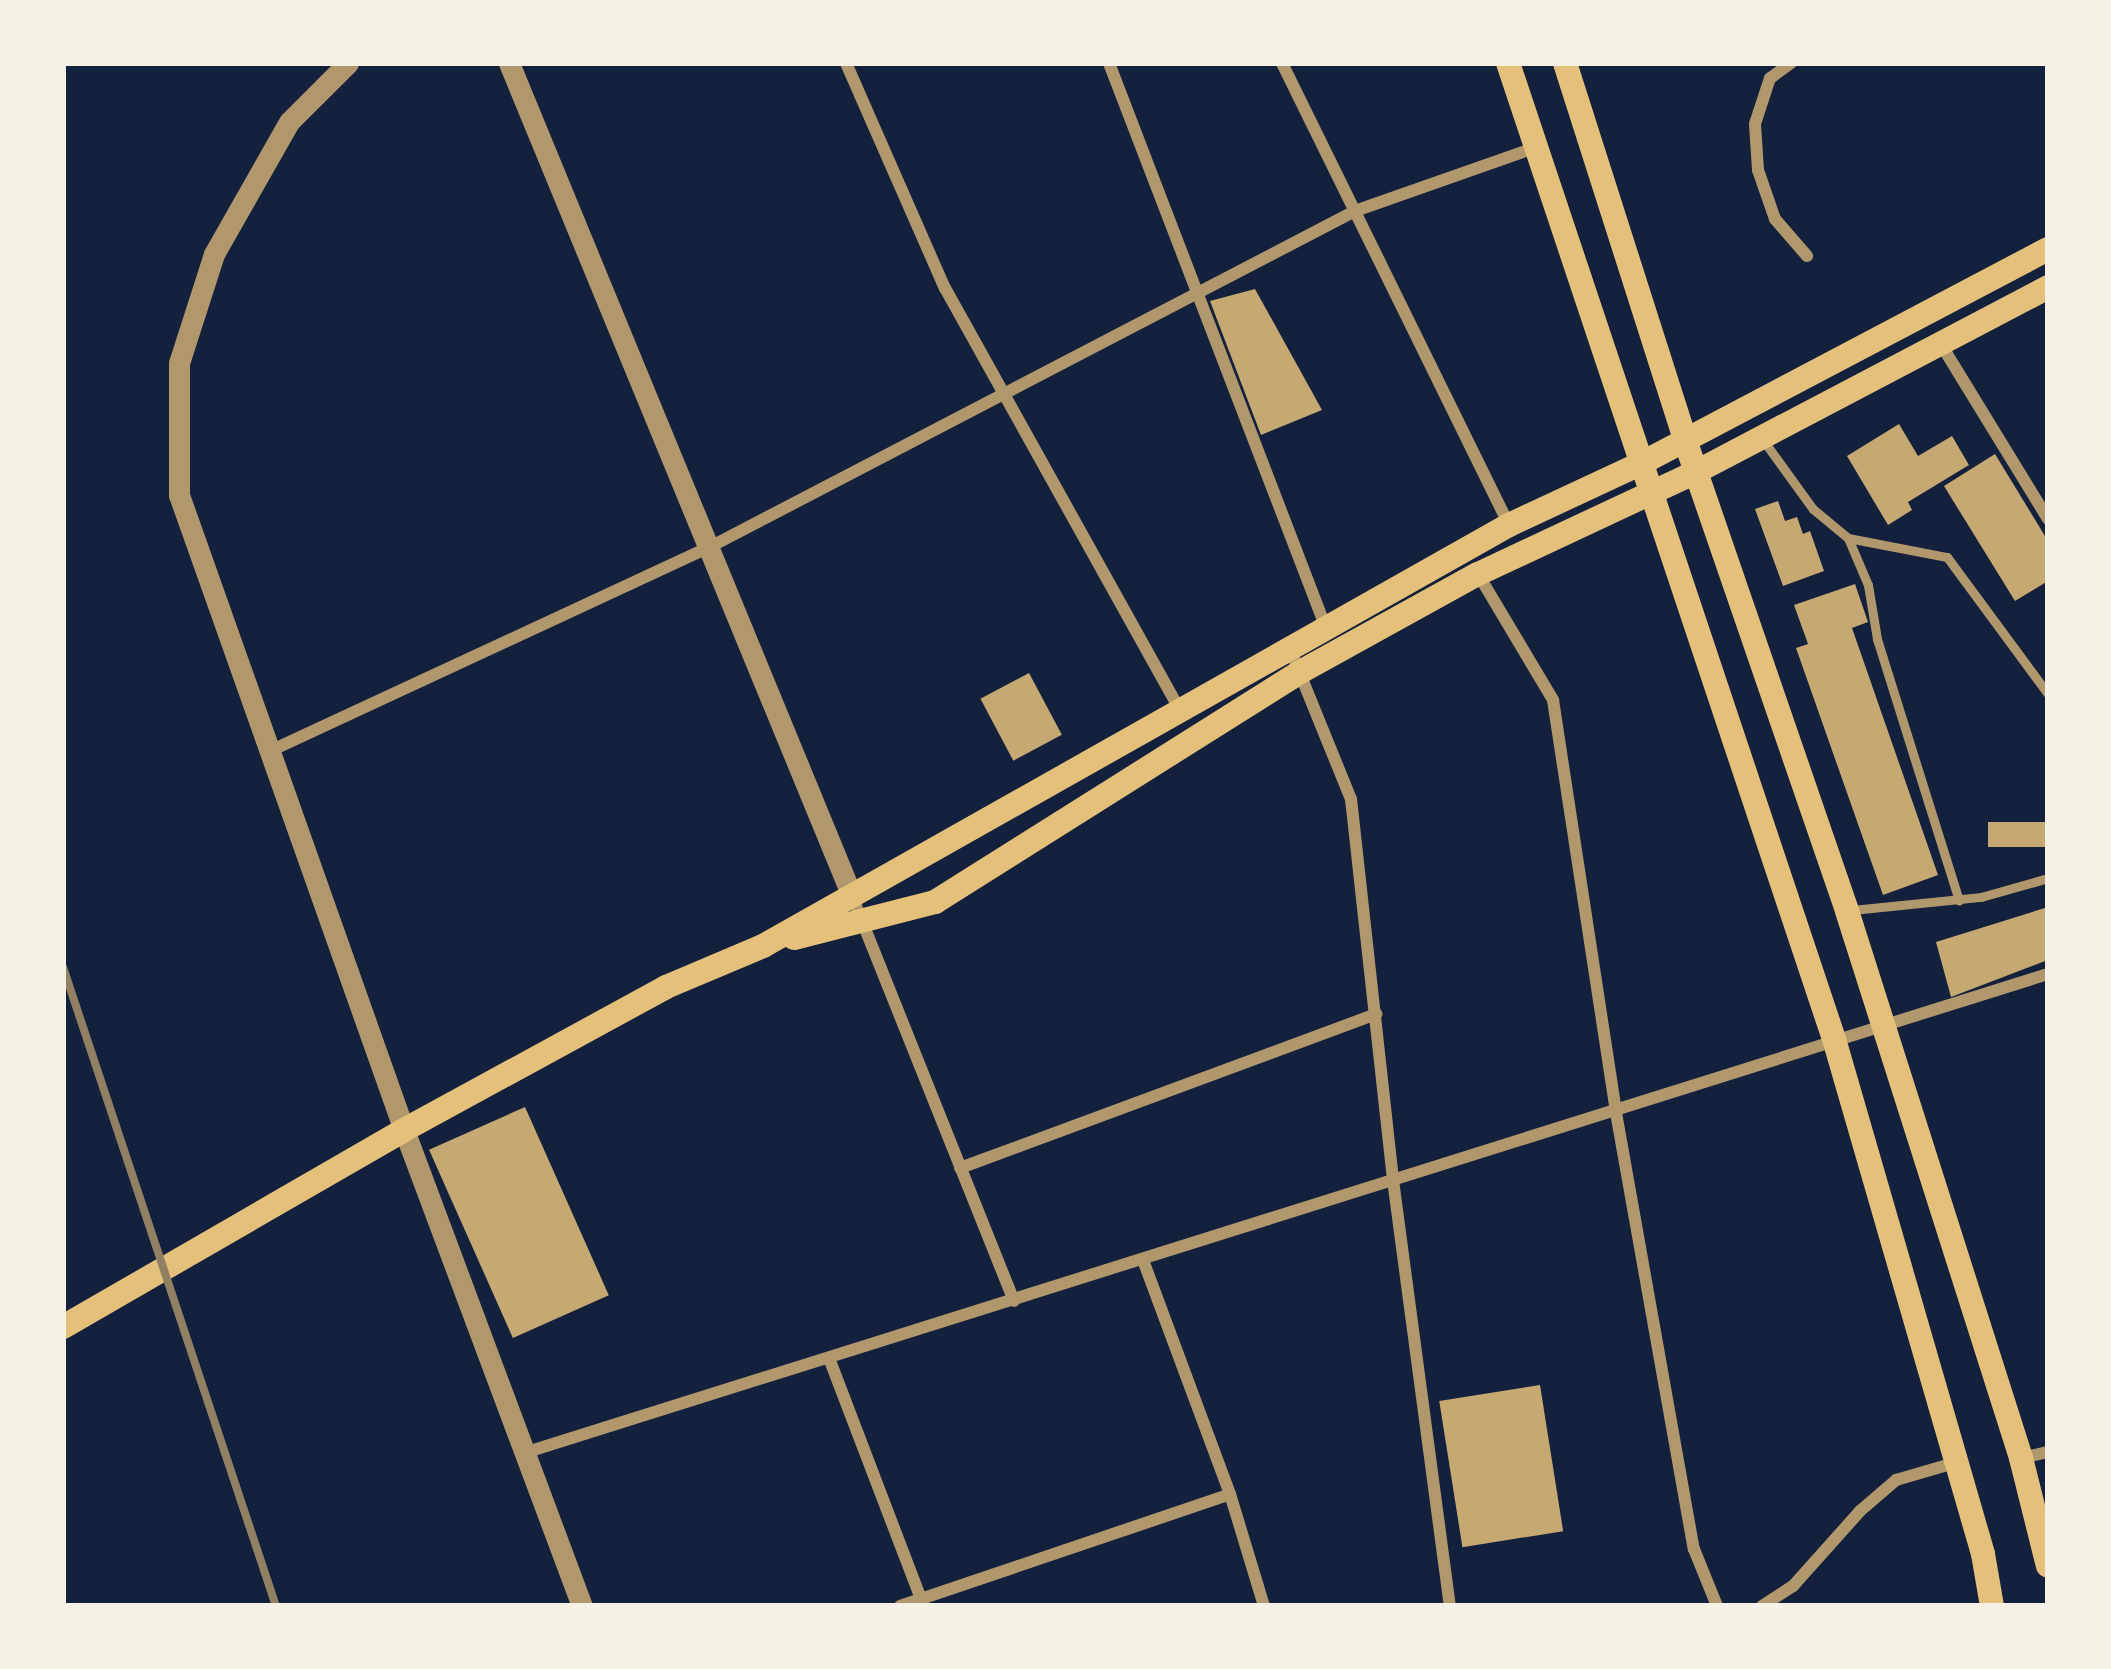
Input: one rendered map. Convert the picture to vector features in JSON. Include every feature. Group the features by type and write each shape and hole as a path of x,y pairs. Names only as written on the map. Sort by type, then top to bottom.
{"main road":[{"path":"1508,63 1540,146 1834,1039 1992,1606"},
{"path":"1565,63 1685,440 1846,911 2020,1458 2048,1566"},
{"path":"763,946 935,902 1296,660 1326,628 1508,525 1642,463 2048,250"},
{"path":"63,1327 404,1130 666,987 763,946 1180,711 1652,495 2048,287"}],"street":[{"path":"348,63 289,122 214,254 178,363 179,495 404,1130 582,1606"},
{"path":"509,63 1014,1301"},
{"path":"846,63 945,288 1180,711"},
{"path":"1108,63 1326,628"},
{"path":"1282,63 1508,525"},
{"path":"1791,63 1770,78 1755,124 1758,170 1775,219 1807,256"},
{"path":"270,751 706,550 1355,211 1540,146"},
{"path":"1942,346 2048,519"},
{"path":"1478,574 1553,700 1615,1107 1694,1549 1717,1606"},
{"path":"1296,660 1351,799 1393,1180 1450,1606"},
{"path":"524,1453 2048,974"},
{"path":"960,1168 1376,1015"},
{"path":"1143,1260 1230,1494 1264,1606"},
{"path":"830,1358 922,1603"},
{"path":"2020,1458 2048,1452"},
{"path":"1762,1606 1793,1586 1860,1511 1896,1480 1954,1463"},
{"path":"900,1606 922,1603 1230,1494"}],"lane":[{"path":"1762,439 1813,509 1848,538 1868,586 1877,639 1959,901"},
{"path":"1848,538 1947,557 2048,694"},
{"path":"1846,911 1959,901 2048,878"}],"building":[{"path":"1255,289 1322,410 1261,435 1210,301"},
{"path":"1899,424 1918,456 1952,436 1969,465 1908,502 1912,510 1888,525 1847,456"},
{"path":"1995,454 2048,541 2048,581 2015,601 1944,486"},
{"path":"1778,501 1785,521 1797,517 1803,534 1810,531 1824,571 1783,586 1755,509"},
{"path":"1855,584 1868,622 1852,628 1938,875 1883,895 1796,648 1808,644 1794,605"},
{"path":"1029,673 1062,735 1013,761 980,699"},
{"path":"1988,822 2048,822 2048,847 1988,847"},
{"path":"2048,907 2048,960 1951,997 1936,942"},
{"path":"525,1107 609,1295 513,1338 429,1150"},
{"path":"1540,1385 1563,1531 1462,1547 1439,1401"}],"railway":[{"path":"63,967 276,1606"}]}
